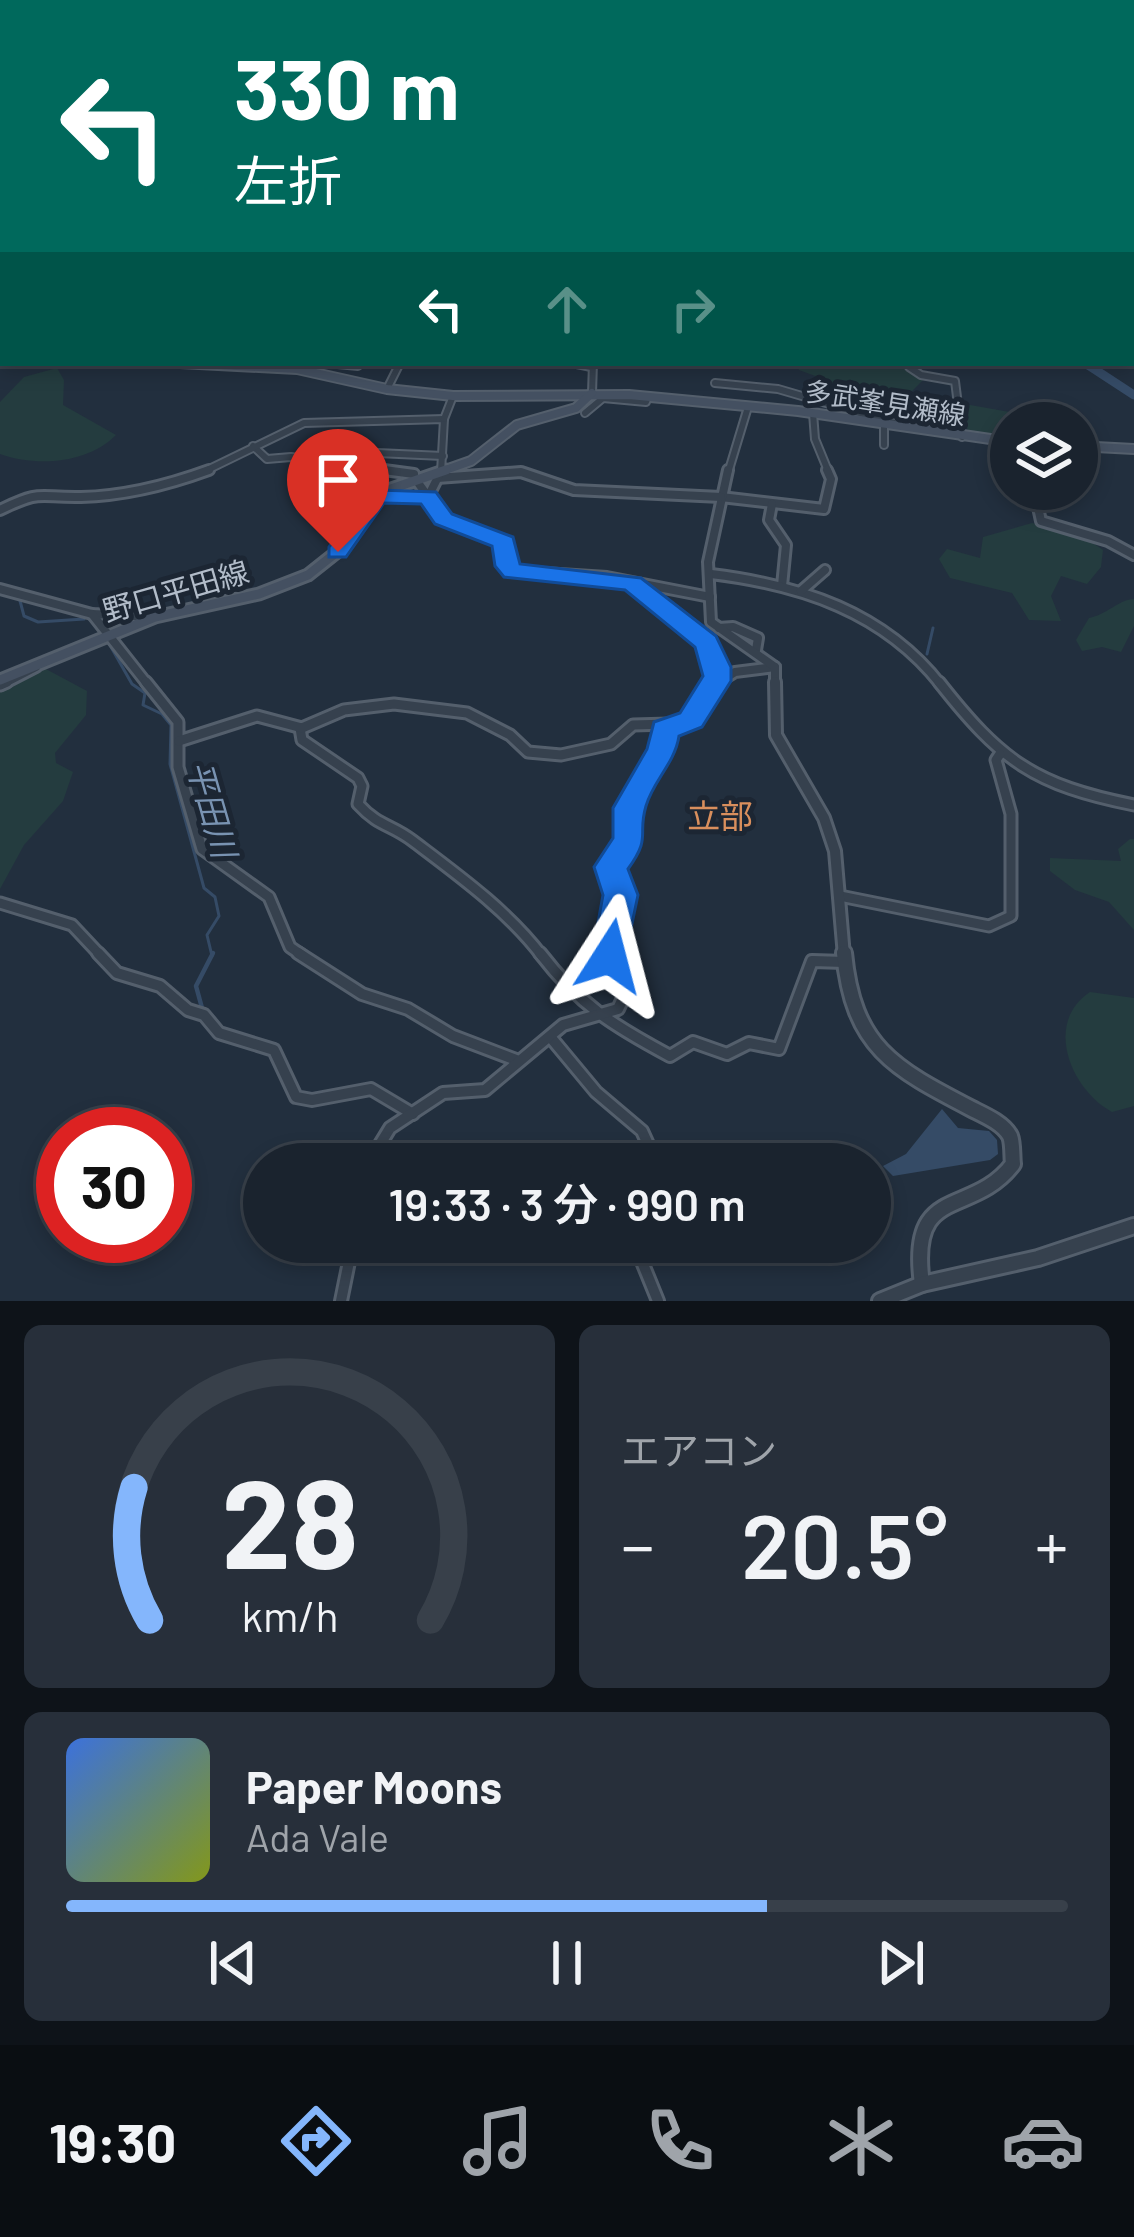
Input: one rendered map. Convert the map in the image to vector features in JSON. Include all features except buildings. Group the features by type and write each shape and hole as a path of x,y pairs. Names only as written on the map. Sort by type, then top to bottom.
{"main road":[{"name":"多武峯見瀬線","path":"219,366 324,374 387,389 453,396 592,393 648,397 813,413 990,440"},
{"name":"野口平田線","path":"0,683 155,617 259,594 308,575 338,552 378,496 398,484 439,475 471,461 517,425 576,408 592,393"},
{"path":"1098,448 1133,450"}],"street":[{"path":"324,374 329,366"},
{"path":"387,389 398,366"},
{"path":"592,366 592,393"},
{"path":"909,367 921,375 955,381 962,437"},
{"path":"715,383 778,389 868,412 902,427"},
{"path":"428,497 439,475 445,419 453,396"},
{"path":"585,413 604,398 646,401 648,397"},
{"path":"748,407 745,433 721,497 710,574 711,622 775,667 776,735 824,818 835,851 848,996 876,1047 923,1084 995,1121 1010,1136 1014,1150 1006,1173 925,1219 916,1238 922,1284"},
{"path":"439,475 528,472 574,490 721,497 824,509 831,479 815,439 813,413"},
{"path":"0,510 35,493 80,497 162,487 317,421 445,419"},
{"path":"884,424 884,445"},
{"path":"253,446 267,459 291,457 414,474"},
{"path":"377,453 443,456"},
{"path":"471,461 474,473"},
{"path":"384,471 398,484"},
{"path":"419,484 443,519 504,542 507,566 513,571 632,583 710,597"},
{"path":"378,496 428,497"},
{"path":"772,504 769,520 786,544 782,586"},
{"path":"1039,510 1041,521 1108,541 1134,555"},
{"path":"800,592 825,570"},
{"path":"710,574 800,592 896,638 925,664 1000,754 1071,788 1134,805"},
{"path":"632,583 701,636 717,667 716,681"},
{"path":"0,590 92,614 155,617"},
{"path":"92,614 173,714 178,767 202,848 269,897 290,947 362,994 407,1009 453,1036 516,1060"},
{"path":"380,1143 389,1128 443,1093 485,1090 516,1060 552,1039 563,1025 578,1019 602,1020 627,997 625,980 610,956 620,895 610,867 630,841 628,808 662,749 664,729 696,716 709,686 725,671 775,667"},
{"path":"179,741 257,716 279,726 300,728 342,710 439,704 507,731 528,752 561,755 611,744 633,725 683,723"},
{"path":"300,728 302,740 358,778 362,786 357,799 363,813 406,836 523,930 568,990 602,1020 670,1057 693,1042 727,1054 749,1042 779,1049 812,961 845,962"},
{"path":"841,896 989,926 1011,916 1011,814 996,760 1000,754"},
{"path":"0,903 72,925 117,973 160,986 188,1010 204,1015 219,1033 274,1050 296,1097 312,1100 371,1089 414,1115"},
{"path":"552,1039 593,1090 642,1130 650,1143"},
{"path":"880,1301 922,1284 1038,1258 1134,1226"},
{"path":"341,1301 349,1263"},
{"path":"643,1263 658,1301"}],"green space":[{"path":"798,366 905,366 923,380 911,392 821,390 818,377"},
{"path":"57,368 64,380 63,405 116,435 91,452 61,460 30,461 0,454 0,402 24,377"},
{"path":"959,403 990,408 990,436 969,434"},
{"path":"1032,523 1083,536 1103,550 1101,567 1087,584 1061,576 1051,596 1061,621 1029,620 1012,593 950,578 939,559 947,549 980,558 983,537"},
{"path":"1134,599 1134,626 1121,652 1102,647 1082,651 1076,640 1089,618"},
{"path":"44,668 87,691 86,715 55,753 56,763 73,772 63,801 24,845 0,889 0,691"},
{"path":"1134,839 1134,930 1109,902 1075,890 1050,871 1050,858 1121,861 1118,849"},
{"path":"1090,992 1134,998 1134,1106 1112,1112 1097,1102 1068,1055 1068,1021"}],"water":[{"path":"942,1109 958,1128 989,1131 997,1140 998,1154 990,1160 893,1176 891,1162 906,1154"}],"waterway":[{"path":"1090,366 1134,395"},
{"name":"平田川","path":"19,597 24,616 38,622 84,619"},
{"path":"927,654 933,628"},
{"name":"平田川","path":"107,640 132,684 145,693 143,705 162,714 171,725 170,764 204,888 215,897 219,916 207,935 212,955"},
{"name":"平田川","path":"202,1008 196,986 212,955"}],"district":[{"name":"立部","path":"720,816"}],"route":[{"path":"338,552 378,496 428,497 443,519 504,542 507,566 513,571 632,583 673,611 706,642 717,667 716,681 700,701 696,716 664,729 662,749 628,808 630,841 610,867 620,895 610,956"}]}
